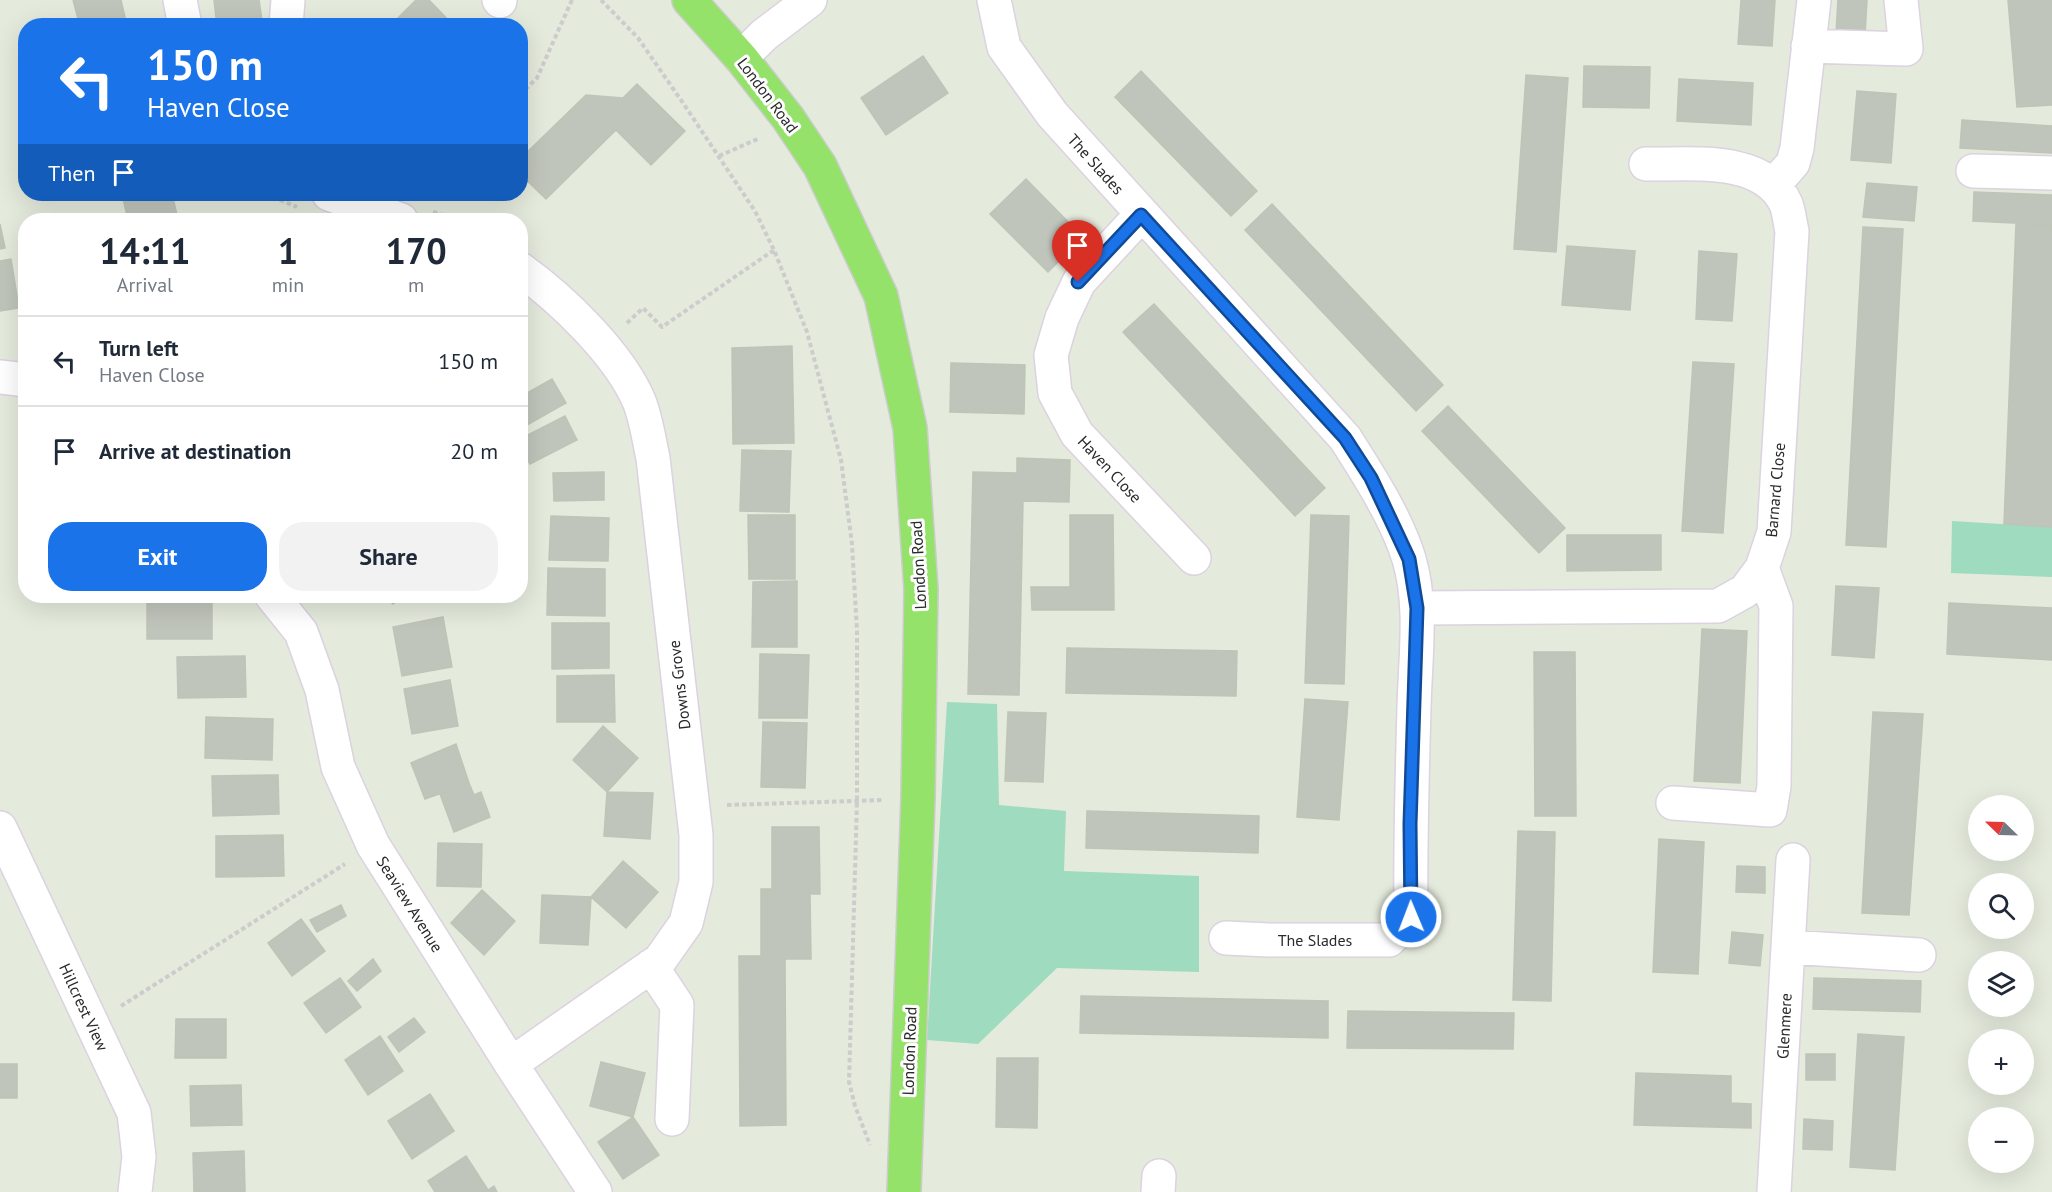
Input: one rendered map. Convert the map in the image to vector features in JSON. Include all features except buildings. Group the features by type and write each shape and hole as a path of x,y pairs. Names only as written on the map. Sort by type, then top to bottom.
{"main road":[{"name":"London Road","path":"690,0 741,58 788,118 820,166 882,296 910,428 921,588 918,798 903,1192"}],"street":[{"path":"180,0 183,18"},
{"path":"285,18 288,0"},
{"path":"741,58 764,35 810,0"},
{"name":"The Slades","path":"994,0 1004,47 1052,114 1345,438 1371,478 1409,559 1417,608 1410,824 1411,917 1389,940 1226,938"},
{"path":"1646,165 1730,166 1756,174 1773,186 1793,163 1797,148 1814,0"},
{"path":"1808,46 1906,49 1900,0"},
{"path":"1973,171 2052,173"},
{"name":"Barnard Close","path":"1417,608 1718,606 1745,591 1762,568 1774,532 1792,231 1786,203 1773,186"},
{"path":"348,201 382,213"},
{"name":"Haven Close","path":"1141,215 1078,282 1062,318 1052,355 1054,393 1077,434 1194,558"},
{"name":"Downs Grove","path":"511,1064 660,960 686,923 696,882 696,835 653,458 639,402 618,362 549,289 528,275"},
{"path":"0,377 18,379"},
{"path":"1673,803 1770,810 1774,786 1776,606 1762,568"},
{"name":"Seaview Avenue","path":"278,603 301,632 322,690 338,767 373,845 595,1192"},
{"name":"Hillcrest View","path":"0,828 134,1113 139,1157 135,1192"},
{"name":"Glenmere","path":"1774,1192 1793,860"},
{"path":"1788,947 1919,955"},
{"path":"651,966 677,1005 672,1119"}],"path":[{"path":"528,87 537,78 572,0"},
{"path":"601,0 638,38 755,211 774,250 807,332 841,460 852,544 857,631 857,801 849,1082 855,1106 872,1148"},
{"path":"719,156 772,133 788,118"},
{"path":"282,201 299,208"},
{"path":"601,345 643,308 662,327 774,250"},
{"path":"693,807 918,798"},
{"path":"92,1024 350,861"}],"green space":[{"path":"1952,521 2052,527 2052,577 1951,573"},
{"path":"947,702 997,704 999,805 1066,811 1064,871 1199,876 1199,972 1057,968 978,1044 927,1040"}],"route":[{"path":"1078,282 1141,215 1345,438 1371,478 1409,559 1417,608 1410,824 1411,917"}]}
